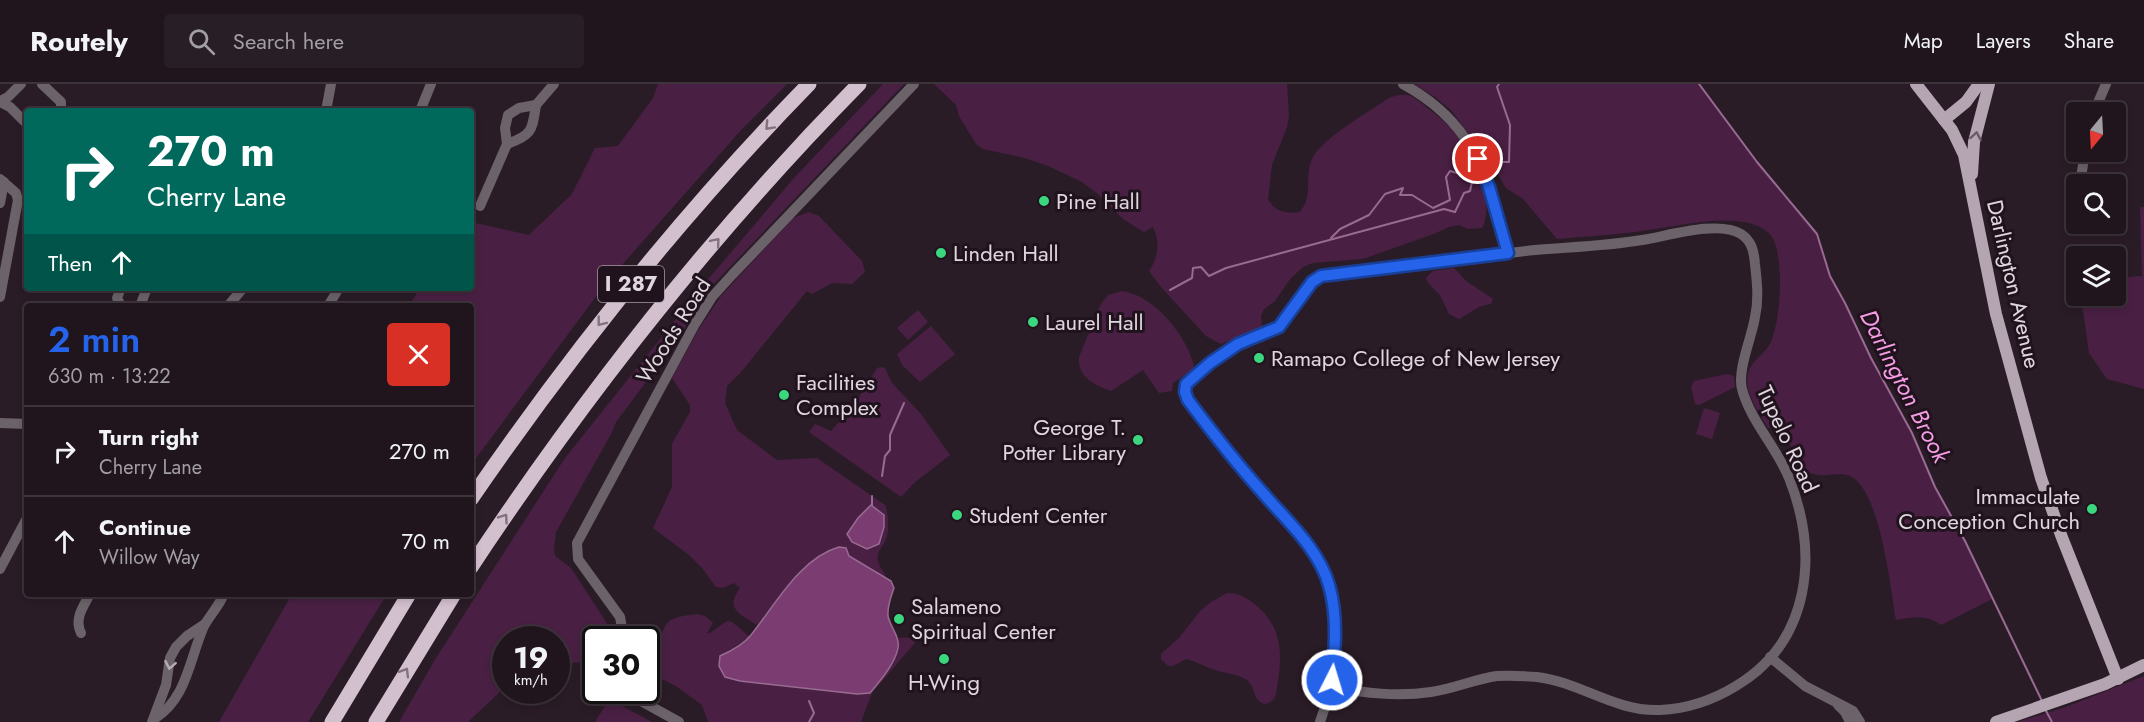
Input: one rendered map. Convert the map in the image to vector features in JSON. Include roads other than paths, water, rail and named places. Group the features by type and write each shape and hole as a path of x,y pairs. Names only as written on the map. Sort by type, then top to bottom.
{"highway":[{"name":"I 287","path":"474,495 550,388 635,279 718,182 809,84"},
{"name":"I 287","path":"474,563 552,449 646,327 764,185 859,84"},
{"path":"332,722 407,597"},
{"path":"376,722 452,597"}],"main road":[{"name":"Darlington Avenue","path":"1916,84 1944,120 1964,155 1996,314 2041,478 2118,679"},
{"path":"1944,120 1966,102 1979,84"},
{"path":"1970,190 1974,142 1989,84"},
{"path":"1996,722 2118,679 2144,665"}],"street":[{"path":"0,102 21,84"},
{"path":"42,84 61,102 61,108"},
{"path":"327,108 331,84"},
{"path":"421,108 431,84"},
{"path":"507,144 527,135 534,123 536,105 554,84"},
{"name":"Woods Road","path":"622,626 620,617 578,559 577,543 689,334 712,297 914,84"},
{"path":"1403,84 1440,109 1471,145 1484,172 1508,253"},
{"path":"2098,102 2106,84"},
{"path":"0,102 10,107 24,121"},
{"path":"480,206 507,144 505,128 508,115 519,108 536,105"},
{"path":"0,203 2,180"},
{"path":"0,293 5,248 18,200 16,193 2,180"},
{"name":"Tupelo Road","path":"1715,228 1739,233 1751,245 1758,302 1741,374 1741,388 1788,475 1800,512 1806,551 1805,577 1796,616 1785,639 1752,675 1728,691 1683,707 1659,710 1620,706 1546,679 1521,676 1497,676 1435,692 1410,694 1391,695 1331,687 1335,620 1328,583 1318,561 1298,532 1224,447 1188,400 1185,392 1188,380 1238,344 1279,327 1312,282 1321,276 1508,253 1633,242 1715,228"},
{"path":"230,303 240,291"},
{"path":"0,423 24,423"},
{"path":"0,569 24,524"},
{"path":"81,633 79,615 88,597"},
{"path":"153,721 167,711 179,695 205,624 223,597"},
{"path":"219,605 228,597"},
{"path":"153,721 166,685 170,658 186,636 205,624"},
{"path":"1770,657 1805,686 1853,711 1860,722"},
{"path":"1320,722 1331,687"},
{"path":"1831,699 1845,712 1850,722"},
{"path":"647,704 680,722"}],"waterway":[{"path":"1489,164 1509,162 1510,125 1497,87 1499,84"},
{"name":"Darlington Brook","path":"1699,84 1757,162 1817,234 1830,276 1912,433 1935,487 1965,541 2042,701"},
{"path":"1331,238 1340,229 1369,215 1385,194 1403,188 1400,195 1412,195 1433,208 1450,200 1446,177 1450,171 1471,177"},
{"path":"1170,290 1192,278 1193,268 1201,267 1209,276 1226,268 1444,209 1455,212 1464,193 1470,191 1473,177 1476,174"},
{"path":"882,476 885,456 890,450 890,435 904,403"},
{"path":"872,496 872,505"},
{"path":"809,701 814,713 809,722"},
{"name":"Darlington Brook","path":"2045,709 2052,722"}],"place":[{"name":"Pine Hall","path":"1044,201"},
{"name":"Linden Hall","path":"941,253"},
{"name":"Laurel Hall","path":"1033,322"},
{"name":"Ramapo College of New Jersey","path":"1259,358"},
{"name":"Facilities Complex","path":"784,395"},
{"name":"George T. Potter Library","path":"1138,440"},
{"name":"Immaculate Conception Church","path":"2092,509"},
{"name":"Student Center","path":"957,515"},
{"name":"Salameno Spiritual Center","path":"899,619"},
{"name":"H-Wing","path":"944,659"}]}
